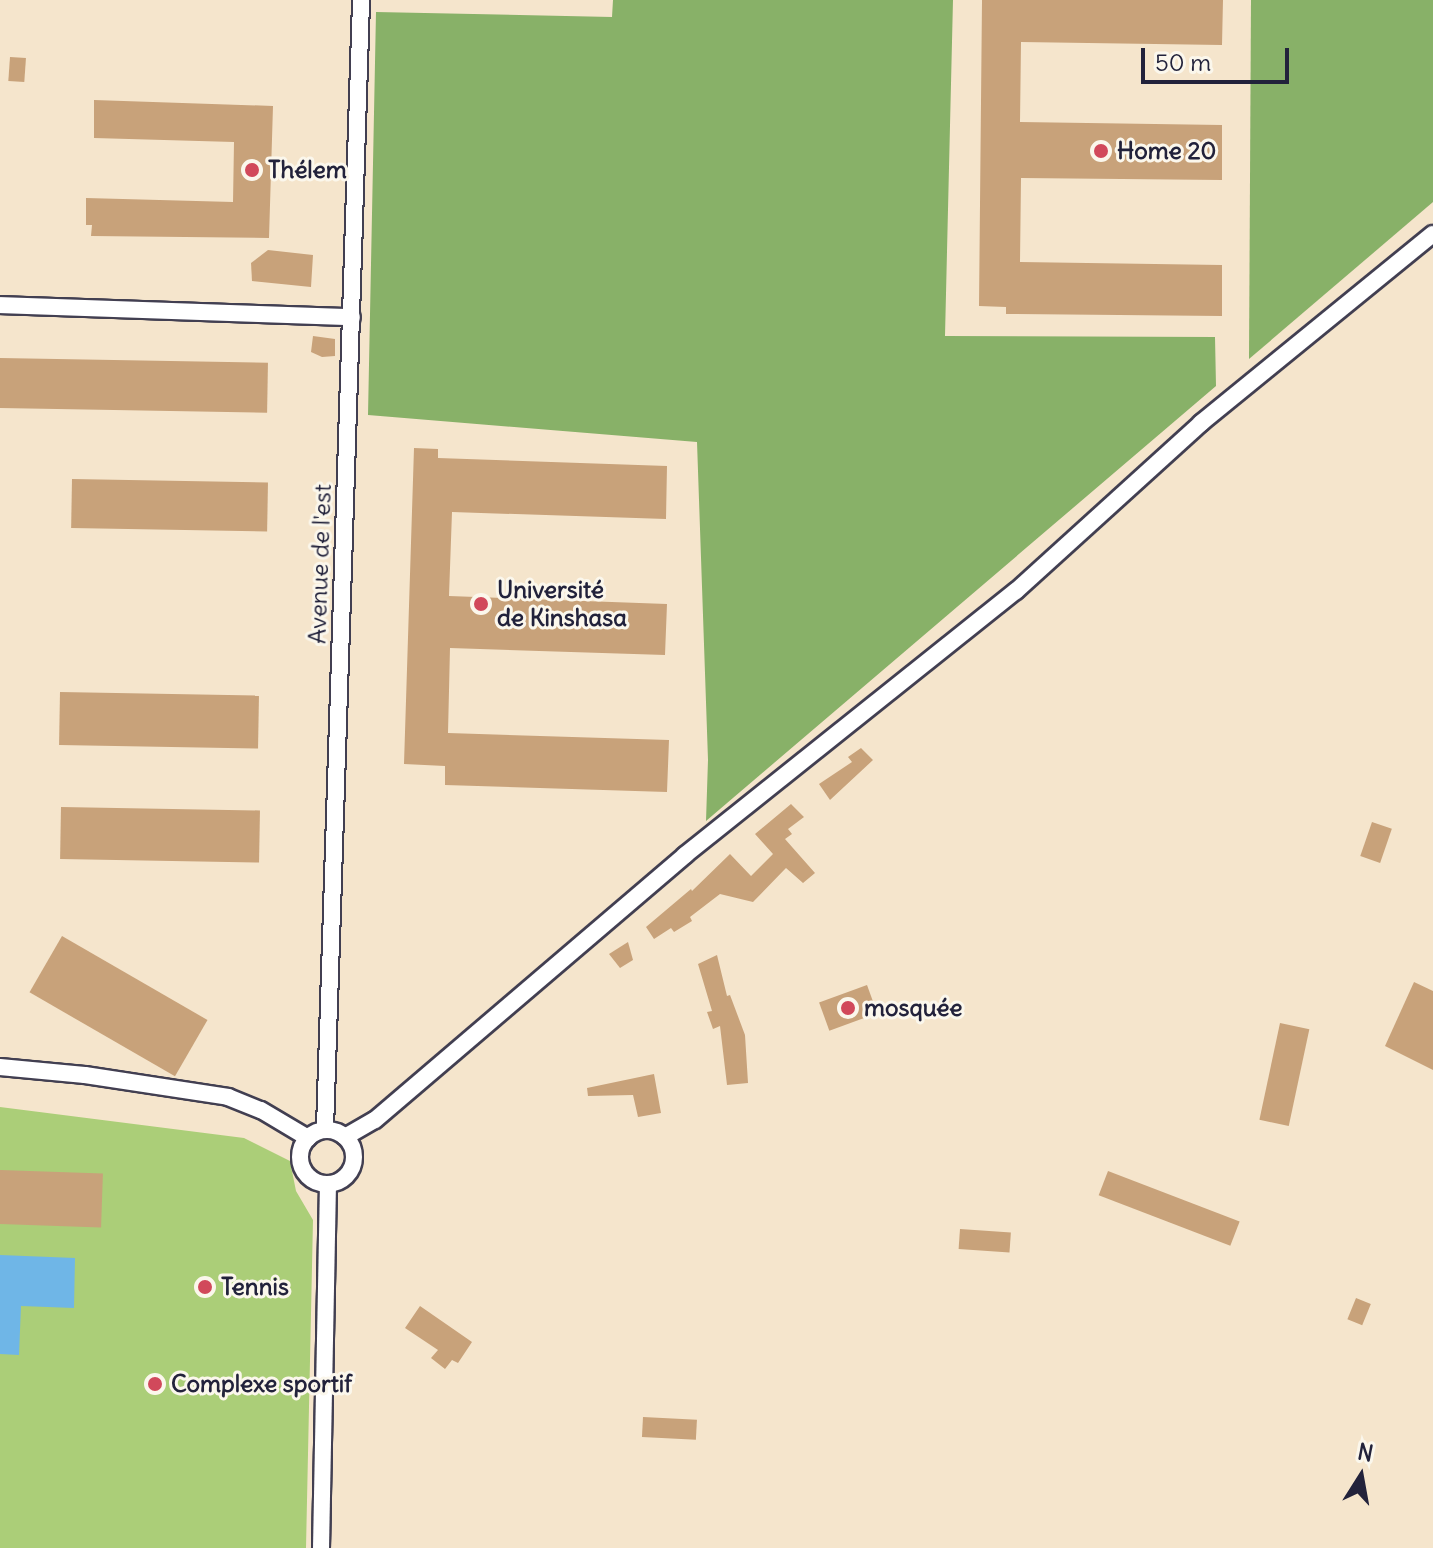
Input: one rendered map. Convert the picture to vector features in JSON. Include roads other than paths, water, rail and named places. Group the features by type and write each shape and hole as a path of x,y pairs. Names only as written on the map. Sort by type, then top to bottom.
{"street":[{"name":"Avenue de l'est","path":"325,1129 361,0"},
{"path":"345,1137 375,1120 685,855 1016,591 1201,423 1433,234"},
{"path":"0,305 352,317"},
{"path":"0,1067 85,1075 228,1097 261,1110 308,1138"},
{"path":"325,1129 345,1137 352,1145 353,1165 341,1180 328,1185 315,1181 303,1169 300,1153 308,1138 325,1129"},
{"path":"321,1548 328,1185"}],"water":[{"path":"0,1255 75,1258 74,1308 21,1306 19,1355 0,1354"}],"place":[{"name":"Home 20","path":"1101,151"},
{"name":"Thélem","path":"252,170"},
{"name":"Université de Kinshasa","path":"481,604"},
{"name":"mosquée","path":"848,1008"},
{"name":"Tennis","path":"205,1287"},
{"name":"Complexe sportif","path":"155,1384"}]}
